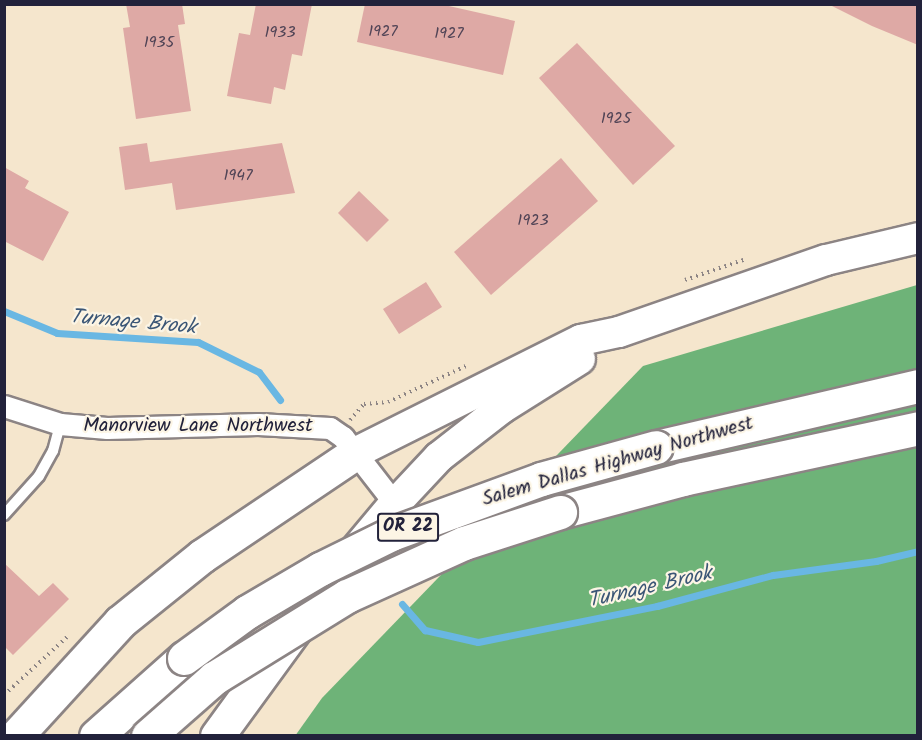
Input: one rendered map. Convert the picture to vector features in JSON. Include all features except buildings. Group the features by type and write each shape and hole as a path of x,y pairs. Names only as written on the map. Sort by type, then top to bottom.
{"highway":[{"name":"Salem Dallas Highway Northwest","path":"96,735 184,658 247,612 320,569 391,534 541,479 656,447 918,386"},
{"name":"Salem Dallas Highway Northwest","path":"148,735 214,678 347,596 464,543 560,512 683,479 918,428"},
{"path":"16,735 52,692 120,622 202,556 355,453"},
{"path":"217,735 328,584 395,504"}],"main road":[{"path":"355,453 571,344 620,332 757,281 918,238"},
{"path":"395,504 439,457 502,408 620,332"}],"street":[{"name":"Manorview Lane Northwest","path":"4,406 60,424 107,428 321,426 339,432 395,504"}],"lane":[{"path":"4,515 39,476 52,451 60,424"}],"green space":[{"path":"917,285 917,735 295,736 322,698 643,366"}],"waterway":[{"name":"Turnage Brook","path":"4,311 57,333 198,342 259,372 280,400"},
{"name":"Turnage Brook","path":"402,604 425,630 478,642 657,606 773,575 876,561 918,551"}]}
